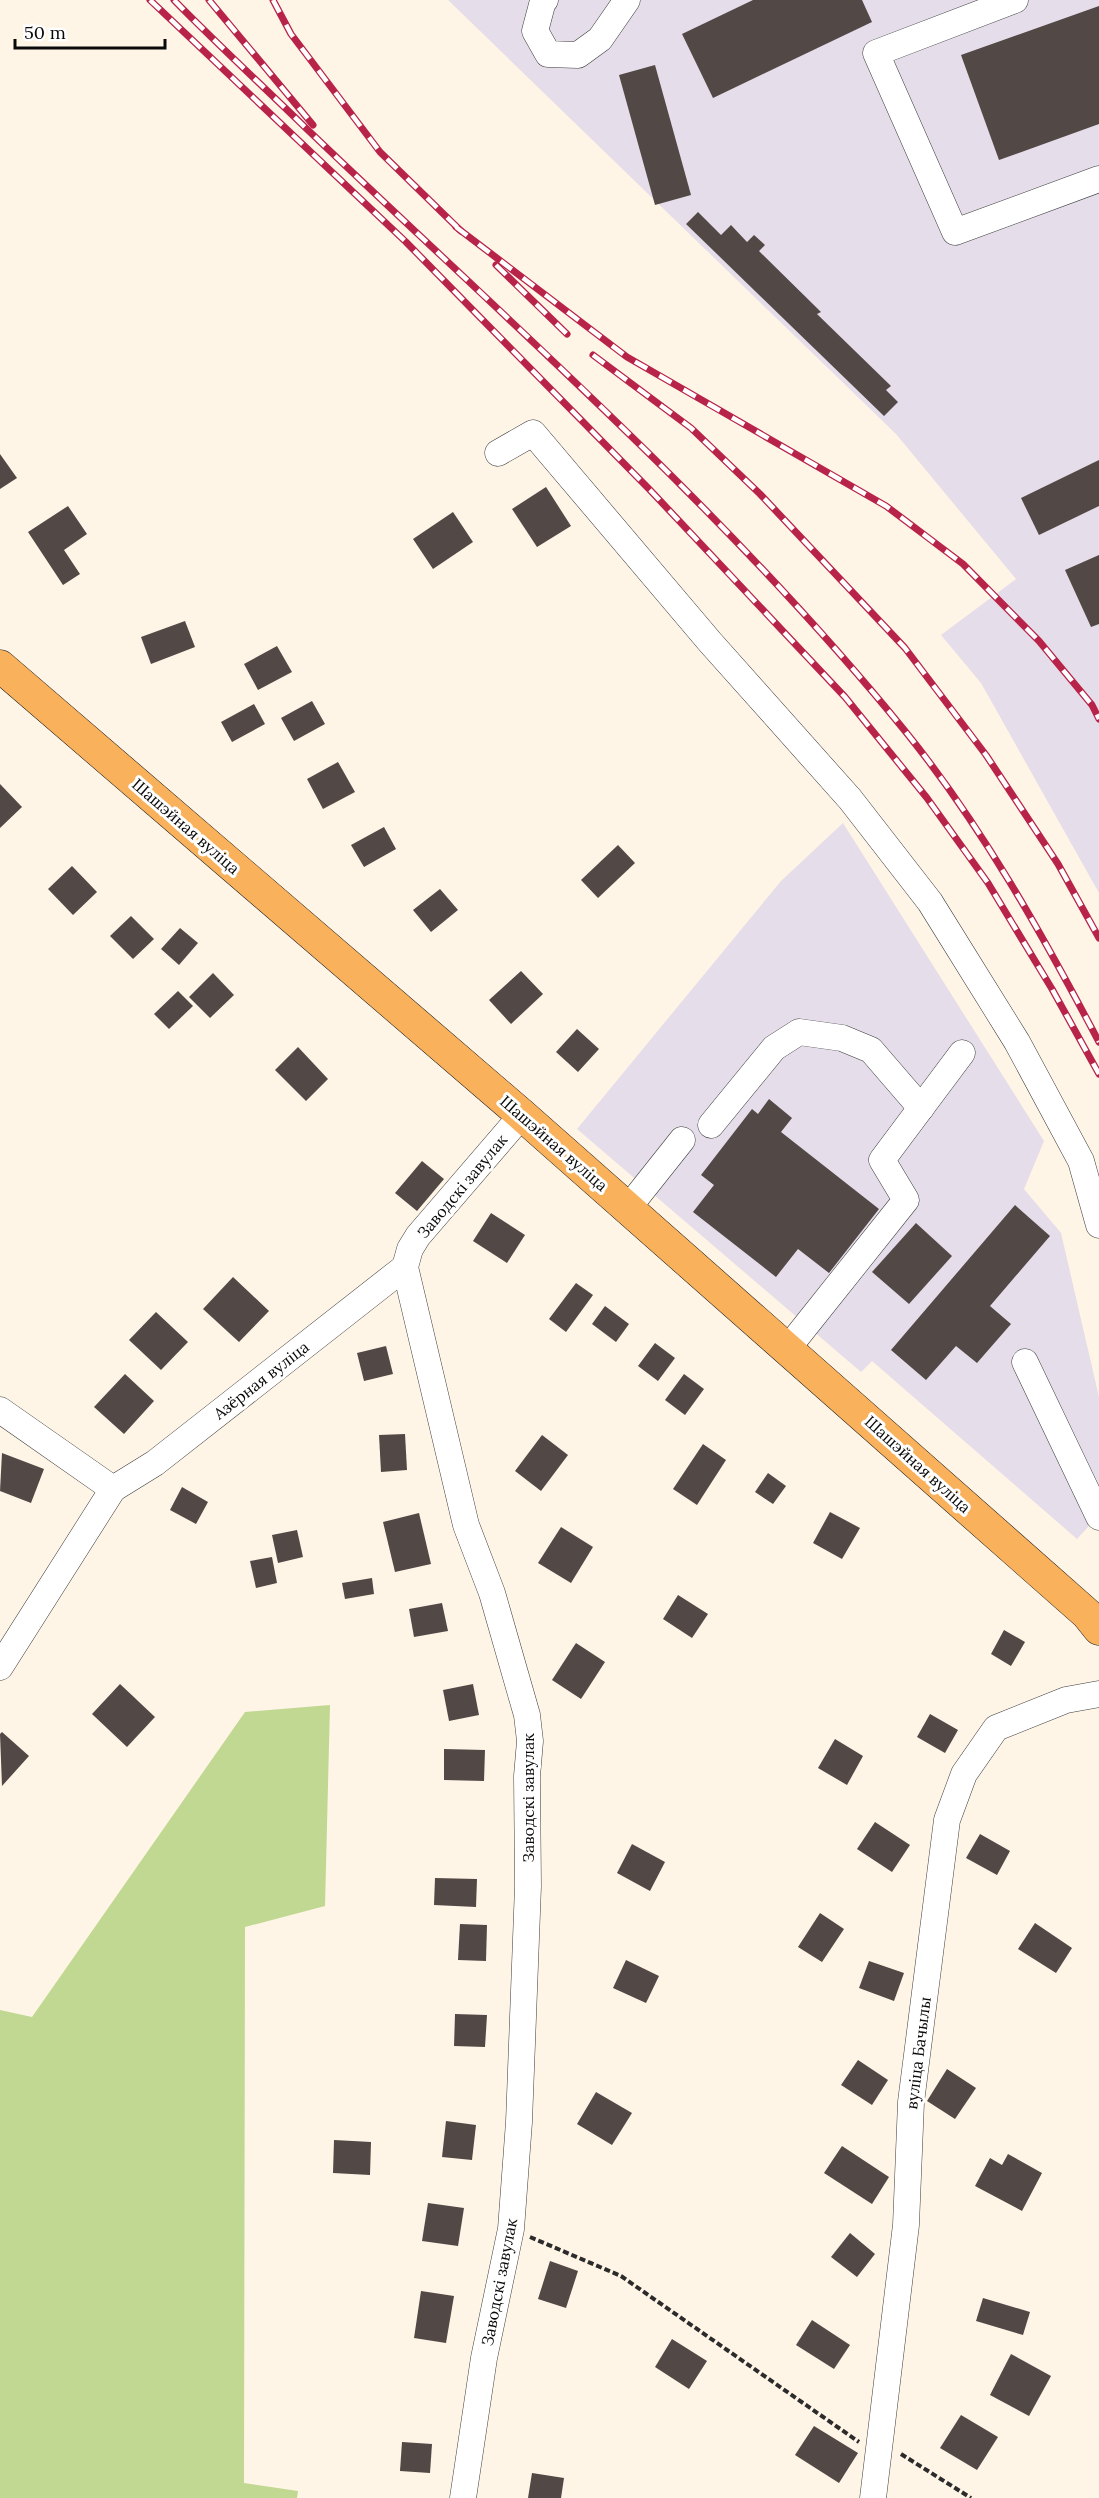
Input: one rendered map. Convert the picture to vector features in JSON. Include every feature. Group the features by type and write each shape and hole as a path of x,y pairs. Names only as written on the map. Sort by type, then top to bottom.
{"main road":[{"name":"Шашэйная вуліца","path":"0,666 522,1115 788,1348 1087,1614 1099,1629"}],"street":[{"path":"545,0 535,32 543,46 548,54 578,55 600,39 627,0"},
{"path":"1015,0 876,54 955,232 1099,179"},
{"path":"498,453 533,433 710,642 850,799 930,903 1017,1042 1081,1161 1099,1225"},
{"path":"711,1125 774,1048 799,1032 842,1038 871,1050 921,1108"},
{"path":"788,1348 906,1200 882,1160 962,1053"},
{"name":"Заводскі завулак","path":"463,2498 484,2358 511,2229 519,2122 528,1887 527,1776 530,1742 527,1715 492,1593 466,1525 405,1267 410,1249 418,1236 522,1115"},
{"path":"628,1208 682,1140"},
{"name":"Азёрная вуліца","path":"0,1667 113,1489 155,1463 405,1267"},
{"path":"1025,1362 1099,1517"},
{"path":"0,1410 113,1489"},
{"name":"вуліца Бачылы","path":"873,2498 906,2225 911,2102 947,1820 964,1774 996,1728 1066,1700 1099,1694"}],"path":[{"path":"511,2229 621,2276 880,2449 971,2498"}],"shaded area":[{"path":"448,0 1099,0 1099,893 981,683 941,635 1016,579 896,434"},
{"path":"843,823 1044,1141 1024,1189 1061,1233 1099,1397 1099,1515 1077,1539 872,1361 861,1372 577,1129 781,881"}],"green space":[{"path":"330,1705 325,1906 245,1927 244,2483 298,2491 297,2498 0,2498 0,2010 32,2017 245,1712"}],"building":[{"path":"753,0 862,0 872,22 713,98 682,34"},
{"path":"1099,6 1099,124 999,160 961,55"},
{"path":"655,65 691,195 655,205 619,75"},
{"path":"698,212 721,235 731,225 747,242 754,235 765,245 759,251 821,312 817,314 891,386 886,390 898,402 884,416 686,224"},
{"path":"0,454 17,478 0,489"},
{"path":"1099,460 1099,506 1039,535 1021,498"},
{"path":"546,487 571,526 537,547 512,509"},
{"path":"68,506 87,534 64,550 80,574 63,585 28,532"},
{"path":"453,512 473,542 433,569 413,539"},
{"path":"1099,555 1099,624 1091,627 1065,570"},
{"path":"185,621 195,647 151,664 141,637"},
{"path":"277,646 292,672 258,690 244,664"},
{"path":"312,701 325,724 294,741 281,718"},
{"path":"254,704 265,724 232,742 221,722"},
{"path":"338,762 355,792 323,809 307,779"},
{"path":"0,784 22,807 0,828"},
{"path":"384,827 396,849 364,867 351,845"},
{"path":"618,845 635,863 598,898 581,880"},
{"path":"72,866 97,892 73,915 48,889"},
{"path":"440,889 458,910 431,932 413,910"},
{"path":"131,916 154,939 133,959 110,936"},
{"path":"180,928 198,943 179,965 161,949"},
{"path":"521,971 543,994 511,1024 489,1000"},
{"path":"213,973 234,995 210,1018 189,997"},
{"path":"178,991 193,1006 169,1029 154,1014"},
{"path":"577,1029 599,1049 578,1072 556,1052"},
{"path":"298,1047 328,1079 306,1101 275,1070"},
{"path":"769,1099 792,1118 781,1132 879,1209 829,1273 798,1249 776,1277 693,1212 714,1185 701,1175 752,1109 758,1114"},
{"path":"422,1161 444,1179 417,1211 395,1193"},
{"path":"1015,1205 1050,1236 990,1306 1011,1324 977,1363 956,1346 926,1380 891,1350"},
{"path":"491,1213 525,1235 507,1263 473,1241"},
{"path":"916,1223 952,1256 909,1304 872,1272"},
{"path":"233,1277 269,1311 239,1342 203,1309"},
{"path":"576,1283 593,1295 566,1332 549,1319"},
{"path":"605,1306 629,1324 616,1342 592,1324"},
{"path":"156,1312 188,1342 161,1370 129,1340"},
{"path":"655,1343 675,1358 658,1381 638,1366"},
{"path":"386,1346 393,1374 364,1381 357,1353"},
{"path":"125,1374 154,1401 124,1434 94,1407"},
{"path":"684,1374 704,1389 685,1415 665,1400"},
{"path":"405,1434 407,1470 381,1472 379,1435"},
{"path":"542,1435 568,1455 541,1491 515,1471"},
{"path":"703,1444 726,1460 697,1505 673,1489"},
{"path":"2,1453 44,1469 31,1503 0,1491"},
{"path":"768,1473 786,1486 773,1504 755,1492"},
{"path":"182,1487 208,1502 196,1524 170,1510"},
{"path":"830,1512 860,1528 842,1559 813,1543"},
{"path":"419,1513 431,1564 395,1572 383,1522"},
{"path":"561,1527 593,1547 571,1583 538,1563"},
{"path":"297,1530 303,1557 278,1563 272,1535"},
{"path":"272,1557 277,1583 256,1588 250,1561"},
{"path":"372,1578 374,1594 345,1599 342,1583"},
{"path":"678,1595 708,1614 692,1638 663,1619"},
{"path":"442,1603 448,1631 414,1637 409,1609"},
{"path":"1004,1630 1025,1642 1011,1666 991,1654"},
{"path":"576,1643 605,1662 581,1699 552,1680"},
{"path":"120,1684 155,1717 127,1747 92,1714"},
{"path":"473,1684 479,1715 449,1721 443,1690"},
{"path":"930,1714 958,1730 945,1753 917,1737"},
{"path":"2,1732 29,1756 2,1786 0,1734"},
{"path":"835,1739 863,1756 847,1785 818,1768"},
{"path":"444,1749 485,1750 484,1781 444,1780"},
{"path":"875,1822 910,1845 892,1872 857,1849"},
{"path":"980,1834 1010,1851 997,1875 966,1858"},
{"path":"632,1844 665,1862 650,1891 617,1873"},
{"path":"435,1878 477,1879 476,1907 434,1905"},
{"path":"820,1913 844,1929 822,1962 798,1947"},
{"path":"1035,1923 1072,1948 1056,1973 1018,1949"},
{"path":"460,1924 487,1925 486,1961 458,1960"},
{"path":"626,1960 659,1976 646,2003 613,1988"},
{"path":"869,1961 904,1973 894,2001 859,1988"},
{"path":"455,2014 487,2015 485,2047 454,2046"},
{"path":"858,2060 888,2080 872,2105 841,2085"},
{"path":"947,2069 976,2088 955,2119 927,2101"},
{"path":"596,2092 632,2113 612,2145 577,2124"},
{"path":"446,2121 476,2125 472,2160 442,2157"},
{"path":"334,2140 371,2142 370,2175 333,2173"},
{"path":"842,2146 889,2177 872,2204 824,2173"},
{"path":"1008,2154 1042,2173 1022,2211 975,2186 990,2158 1002,2165"},
{"path":"428,2203 464,2208 458,2246 422,2241"},
{"path":"850,2233 875,2254 857,2277 831,2257"},
{"path":"550,2261 578,2271 566,2308 538,2299"},
{"path":"421,2291 454,2296 446,2343 414,2338"},
{"path":"983,2298 1030,2312 1023,2335 976,2321"},
{"path":"812,2320 850,2345 834,2369 796,2345"},
{"path":"672,2339 707,2361 689,2389 655,2367"},
{"path":"1011,2354 1051,2376 1029,2416 990,2395"},
{"path":"961,2415 998,2437 977,2470 940,2448"},
{"path":"814,2426 858,2453 839,2483 795,2455"},
{"path":"402,2442 432,2444 430,2473 400,2471"},
{"path":"532,2473 564,2478 561,2498 528,2498"}],"railway":[{"path":"150,0 406,242 650,490 845,697 927,798 988,883 1052,989 1099,1074"},
{"path":"174,0 618,423 693,497 837,651 905,731 960,804 1033,921 1099,1042"},
{"path":"209,0 313,125"},
{"path":"273,0 291,34 380,152 461,231"},
{"path":"456,227 627,357 886,506 963,564 1039,641 1092,705 1099,719"},
{"path":"496,265 567,334"},
{"path":"593,355 691,428 760,494 905,648 986,755 1058,864 1099,938"}]}
